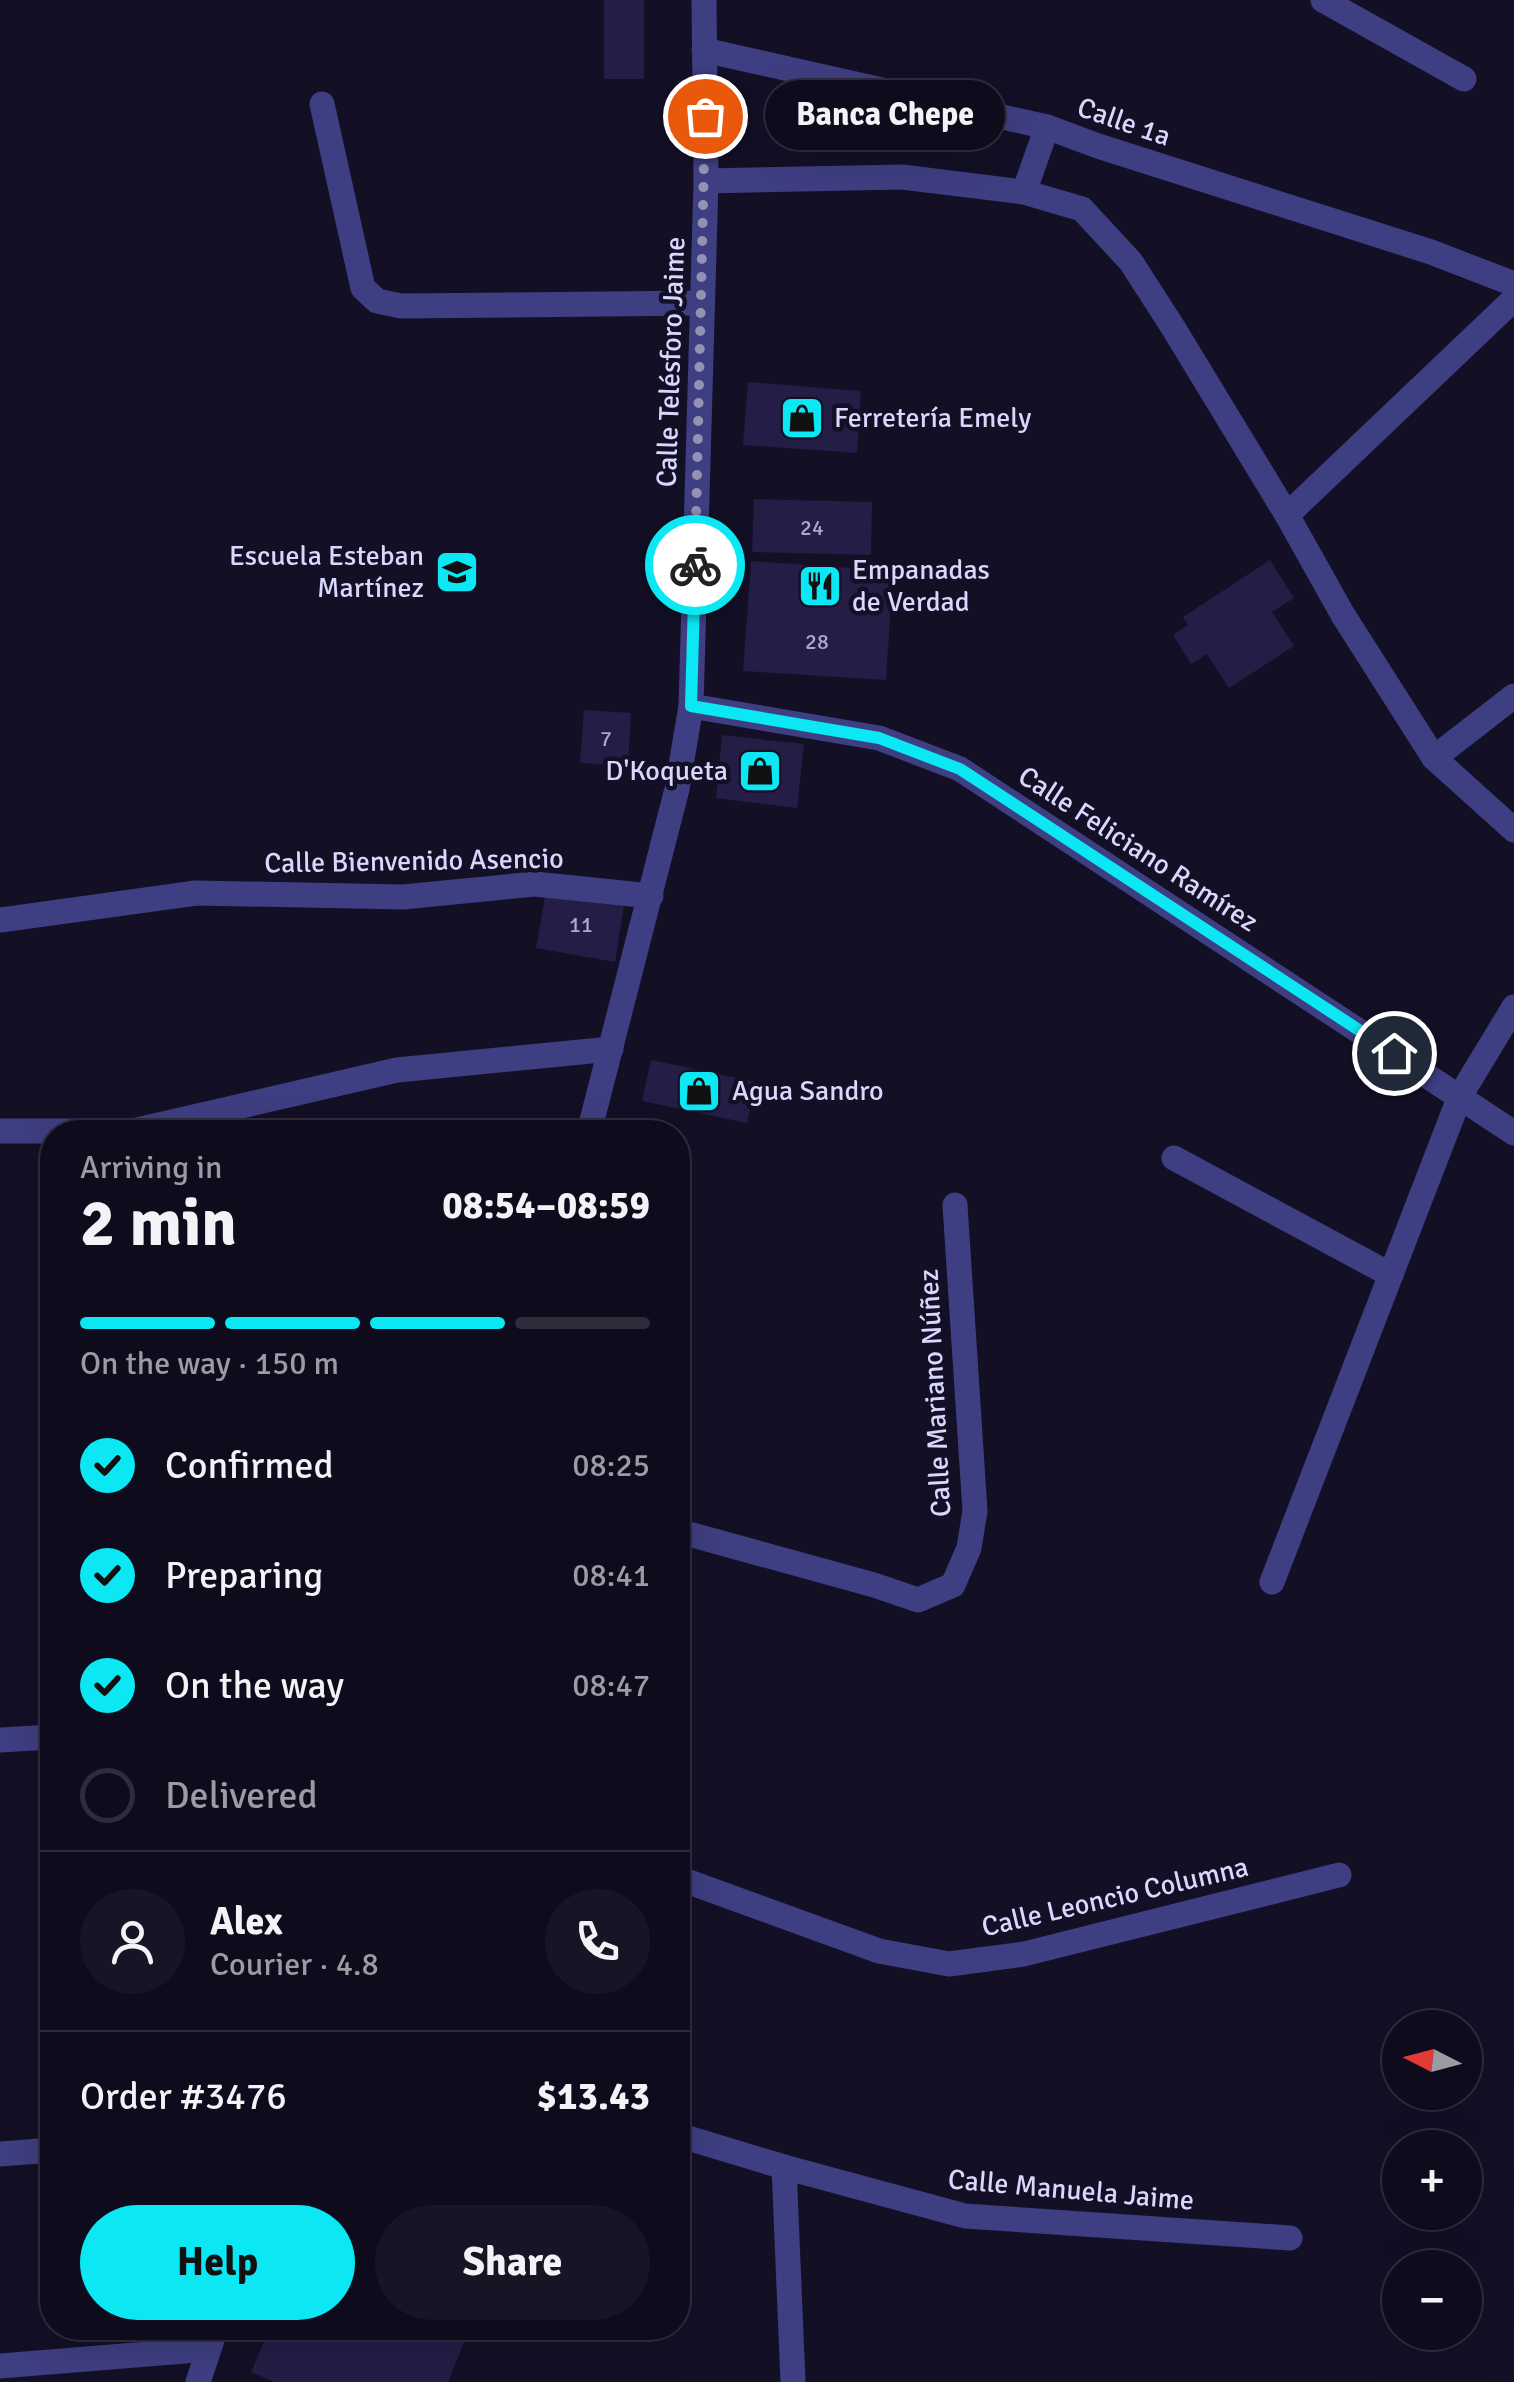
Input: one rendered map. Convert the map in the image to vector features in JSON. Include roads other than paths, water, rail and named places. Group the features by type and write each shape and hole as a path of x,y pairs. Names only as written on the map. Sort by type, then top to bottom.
{"street":[{"name":"Calle Telésforo Jaime","path":"592,1120 678,789 691,706 706,181 704,0"},
{"path":"1322,0 1464,78"},
{"name":"Calle 1a","path":"704,50 1047,127 1431,252 1514,284"},
{"path":"322,104 363,288 377,301 401,306 702,303"},
{"path":"1024,192 1047,127"},
{"path":"706,181 902,178 1024,192 1082,208 1132,262 1287,515 1342,615 1434,758 1514,830"},
{"path":"1287,515 1514,299"},
{"path":"1434,758 1514,696"},
{"name":"Calle Feliciano Ramírez","path":"691,706 879,738 960,769 1514,1133"},
{"name":"Calle Bienvenido Asencio","path":"0,920 196,894 403,898 536,884 651,896"},
{"path":"1272,1582 1460,1096 1514,1006"},
{"path":"181,1120 397,1070 611,1049"},
{"path":"0,1131 40,1131"},
{"path":"1174,1158 1391,1275"},
{"name":"Calle Mariano Núñez","path":"690,1534 918,1600 953,1585 969,1548 974,1511 954,1205"},
{"path":"0,1740 40,1737"},
{"name":"Calle Leoncio Columna","path":"690,1882 879,1951 949,1964 1024,1954 1338,1874"},
{"name":"Calle Manuela Jaime","path":"690,2139 966,2216 1290,2238"},
{"path":"0,2154 40,2151"},
{"path":"784,2168 793,2382"},
{"path":"0,2366 198,2340"},
{"path":"198,2382 212,2340"}],"place":[{"name":"Banca Chepe","path":"705,116"},
{"name":"Ferretería Emely","path":"802,418"},
{"name":"Escuela Esteban Martínez","path":"457,572"},
{"name":"Empanadas de Verdad","path":"820,586"},
{"name":"D'Koqueta","path":"760,771"},
{"name":"Agua Sandro","path":"699,1091"}]}
